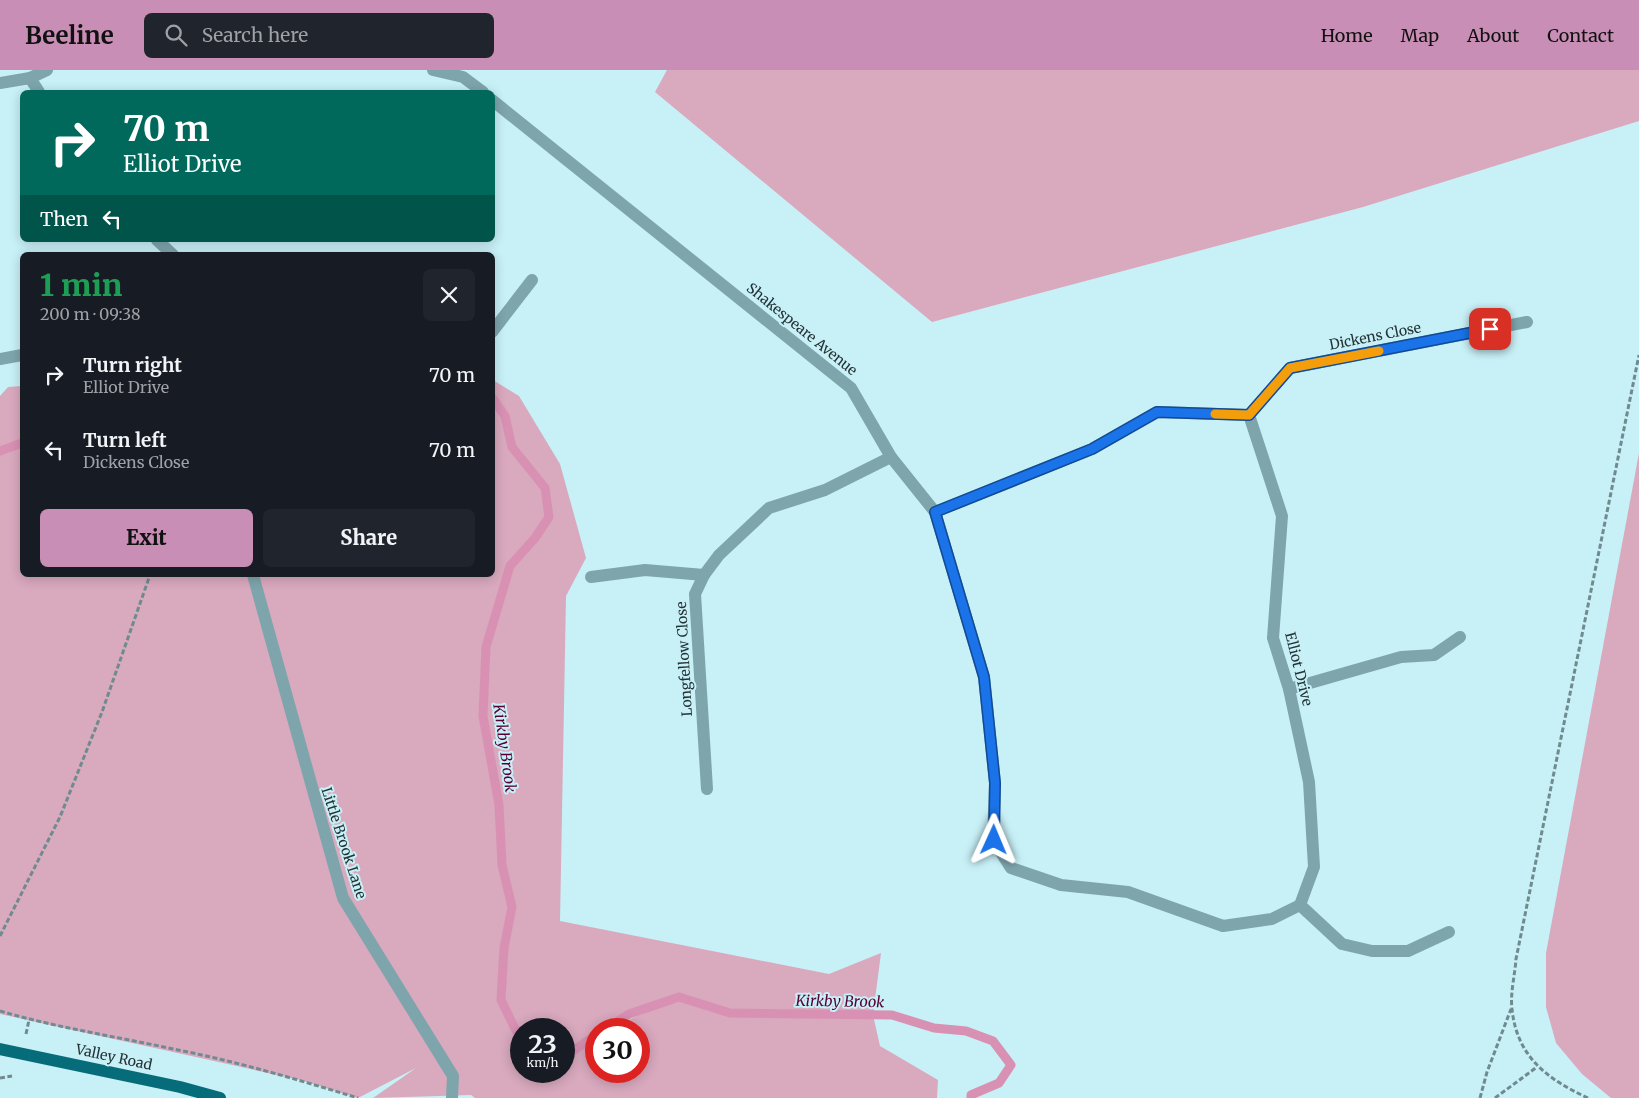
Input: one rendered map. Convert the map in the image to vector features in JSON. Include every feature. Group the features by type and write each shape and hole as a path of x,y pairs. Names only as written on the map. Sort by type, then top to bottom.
{"main road":[{"name":"Valley Road","path":"0,1049 180,1086 220,1098"}],"street":[{"path":"0,83 30,78 47,70"},
{"path":"433,70 463,77 480,90"},
{"path":"30,78 38,90"},
{"name":"Shakespeare Avenue","path":"495,102 851,388 891,457 935,512 984,677 995,783 994,840 1011,868 1061,885 1128,892 1223,926 1272,919 1300,905"},
{"path":"159,242 170,252"},
{"path":"495,328 532,280"},
{"name":"Dickens Close","path":"1249,415 1290,368 1526,322"},
{"path":"0,359 20,355"},
{"path":"935,512 1092,449 1157,412 1249,415"},
{"name":"Elliot Drive","path":"1249,415 1282,516 1273,638 1289,689 1310,782 1314,867 1300,905"},
{"name":"Longfellow Close","path":"707,789 695,594 704,575 719,555 769,508 824,490 891,457"},
{"path":"591,578 645,570 704,575"},
{"name":"Little Brook Lane","path":"254,577 343,898 453,1076 452,1098"},
{"path":"1289,689 1400,657 1434,655 1460,637"},
{"path":"1300,905 1342,944 1372,951 1408,951 1449,932"}],"path":[{"path":"1480,1098 1490,1064 1512,1008 1516,959 1639,355"},
{"path":"0,936 60,817 102,712 149,577"},
{"path":"1512,1008 1519,1040 1537,1066 1560,1084 1588,1098"},
{"path":"0,1011 29,1020 181,1050 300,1080 358,1098"},
{"path":"1496,1098 1537,1066"}],"shaded area":[{"path":"667,70 1639,70 1639,121 1363,207 932,322 655,92"},
{"path":"495,381 519,396 560,464 586,558 566,596 560,921 829,974 881,953 873,1015 880,1046 938,1080 937,1098 475,1098 471,1095 373,1098 416,1068 358,1098 300,1080 0,1014 0,396 8,387 20,386 20,577 495,577"},
{"path":"1639,453 1639,1098 1611,1098 1582,1074 1556,1043 1546,1007 1546,953"}],"waterway":[{"name":"Kirkby Brook","path":"495,401 505,416 512,447 545,488 549,517 535,538 510,566 486,647 483,716 499,805 502,865 512,907 504,948 501,1000 510,1018"},
{"name":"Kirkby Brook","path":"0,451 20,444"},
{"name":"Kirkby Brook","path":"623,1018 629,1014 679,997 730,1013 892,1015 934,1028 966,1031 993,1041 1011,1065 999,1083 971,1095 971,1098"},
{"name":"Kirkby Brook","path":"575,1049 585,1043"}],"slow traffic":[{"path":"1215,414 1249,415 1290,368 1379,351"}],"route":[{"path":"994,840 995,783 984,677 935,512 1092,449 1157,412 1249,415 1290,368 1490,329"}]}
